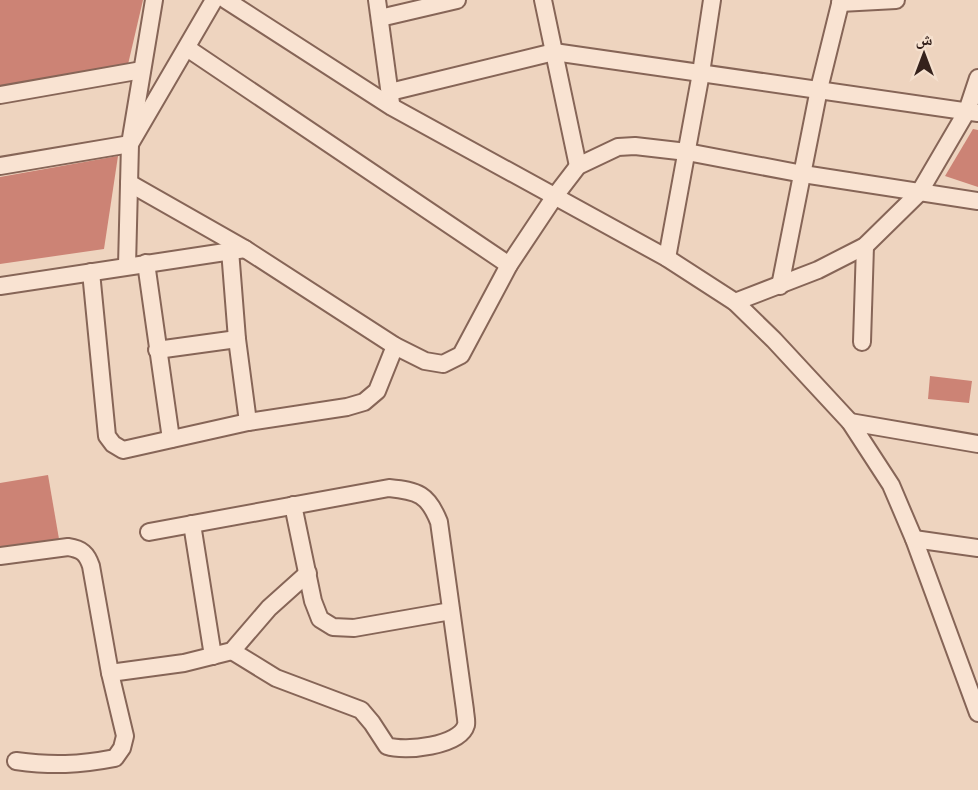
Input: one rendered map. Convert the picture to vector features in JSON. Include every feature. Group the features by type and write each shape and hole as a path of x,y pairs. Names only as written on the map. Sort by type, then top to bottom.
{"street":[{"path":"127,266 130,144 154,0"},
{"path":"0,166 130,144 214,0"},
{"path":"226,0 555,196 668,258 735,302 774,340 850,422 891,485 914,539 978,713"},
{"path":"377,0 391,100"},
{"path":"380,18 457,0"},
{"path":"543,0 578,166"},
{"path":"668,258 712,0"},
{"path":"780,285 819,90 841,1 896,0"},
{"path":"187,48 509,265"},
{"path":"391,100 554,52 973,112"},
{"path":"0,94 142,70"},
{"path":"735,302 818,270 865,246 919,193 973,112 978,78"},
{"path":"129,183 395,346 424,361 443,364 461,355 509,265 555,196 578,166 607,150 625,145 687,152 803,174 978,201"},
{"path":"862,342 865,246"},
{"path":"0,286 238,249"},
{"path":"238,249 237,339 248,422"},
{"path":"146,263 171,439"},
{"path":"91,272 107,436 113,444 123,450 248,422 347,407 364,402 377,391 395,346"},
{"path":"157,350 237,339"},
{"path":"850,422 978,444"},
{"path":"149,532 389,488 407,490 420,495 432,504 439,522 466,724 462,732 454,738 419,748 397,749 387,746 361,710 276,678 232,651"},
{"path":"293,505 315,611 320,619 333,627 354,628 451,611"},
{"path":"192,524 213,656"},
{"path":"914,539 978,548"},
{"path":"0,556 69,547 79,548 87,555 125,736 122,748 115,758 50,765 16,761"},
{"path":"110,673 184,663 232,651 269,608 308,573"}],"building":[{"path":"0,0 143,0 126,73 0,91"},
{"path":"973,129 978,130 978,187 945,176"},
{"path":"118,156 104,249 0,264 0,177"},
{"path":"930,376 972,381 969,403 928,399"},
{"path":"48,475 59,539 0,549 0,483"}]}
